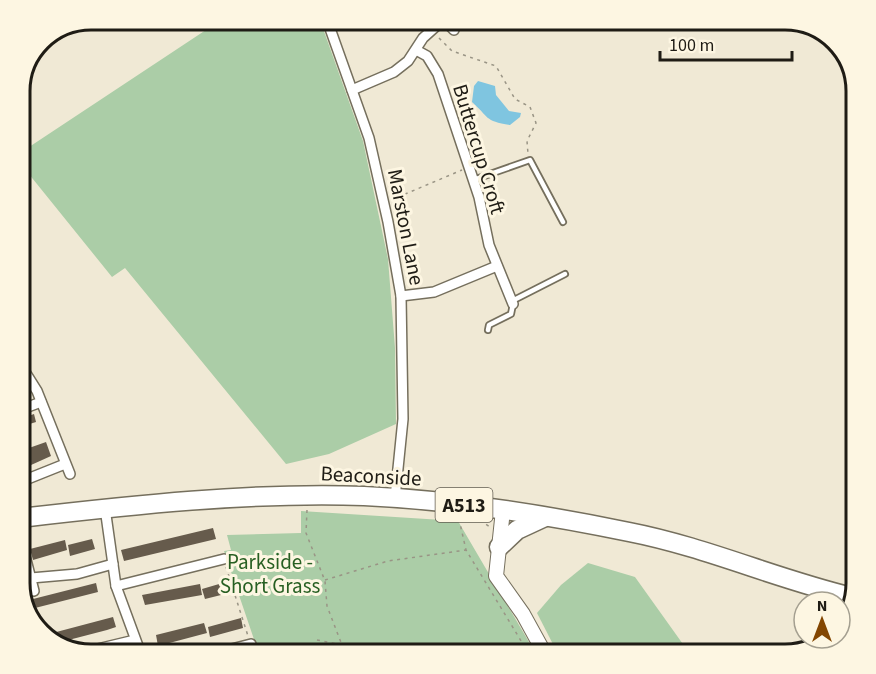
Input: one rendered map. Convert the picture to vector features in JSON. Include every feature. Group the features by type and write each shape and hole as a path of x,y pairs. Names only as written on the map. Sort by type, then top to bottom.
{"highway":[{"name":"Beaconside","path":"30,517 105,508 296,496 395,498 503,510 630,532 697,548 823,590"},
{"path":"499,547 517,530 545,517"}],"street":[{"name":"Marston Lane","path":"331,30 369,138 384,202 401,296 404,385 395,498"},
{"path":"352,90 394,72 416,50 431,30"},
{"name":"Buttercup Croft","path":"416,50 427,56 438,74 482,209 489,246 513,302"},
{"path":"401,296 434,292 497,266"},
{"path":"30,380 37,391 70,474"},
{"path":"30,406 41,402"},
{"path":"30,478 65,464"},
{"path":"105,508 116,586 137,644"},
{"path":"503,510 496,576 523,614 540,644"},
{"path":"116,586 224,559"},
{"path":"31,578 77,574 113,564"},
{"path":"30,574 34,591"},
{"path":"118,644 135,640"}],"lane":[{"path":"473,180 530,160 564,222"},
{"path":"488,330 489,325 512,314 513,302 565,274"}],"path":[{"path":"431,30 452,51 496,66 515,99 530,107 536,123 527,141 530,160"},
{"path":"390,200 469,168"},
{"path":"307,509 306,532 325,580 327,606 342,644"},
{"path":"482,521 486,527"},
{"path":"325,580 388,561 466,550"},
{"path":"224,559 251,644"},
{"path":"317,640 337,644"}],"green space":[{"path":"206,30 324,30 363,141 388,259 395,348 396,424 329,454 286,464 125,268 112,277 30,175 30,146"},
{"name":"Parkside - Short Grass","path":"301,511 458,521 530,644 256,644 224,551 231,550 227,535 301,533"},
{"path":"588,563 635,577 683,644 553,644 537,613 561,585"}],"water":[{"path":"478,81 495,86 496,95 509,111 521,113 520,117 510,125 488,118 472,102 474,86"}],"building":[{"path":"34,414 36,422 30,424 30,415"},
{"path":"46,442 51,456 30,465 30,448"},
{"path":"213,528 216,539 124,561 121,550"},
{"path":"92,539 95,549 70,556 68,545"},
{"path":"65,540 67,550 33,560 30,549"},
{"path":"226,582 229,593 205,599 202,589"},
{"path":"96,583 98,592 35,608 33,599"},
{"path":"200,584 202,595 145,605 142,595"},
{"path":"113,617 116,627 69,640 56,632"},
{"path":"241,618 243,628 210,637 208,627"},
{"path":"204,623 207,633 166,644 158,644 156,635"}]}
